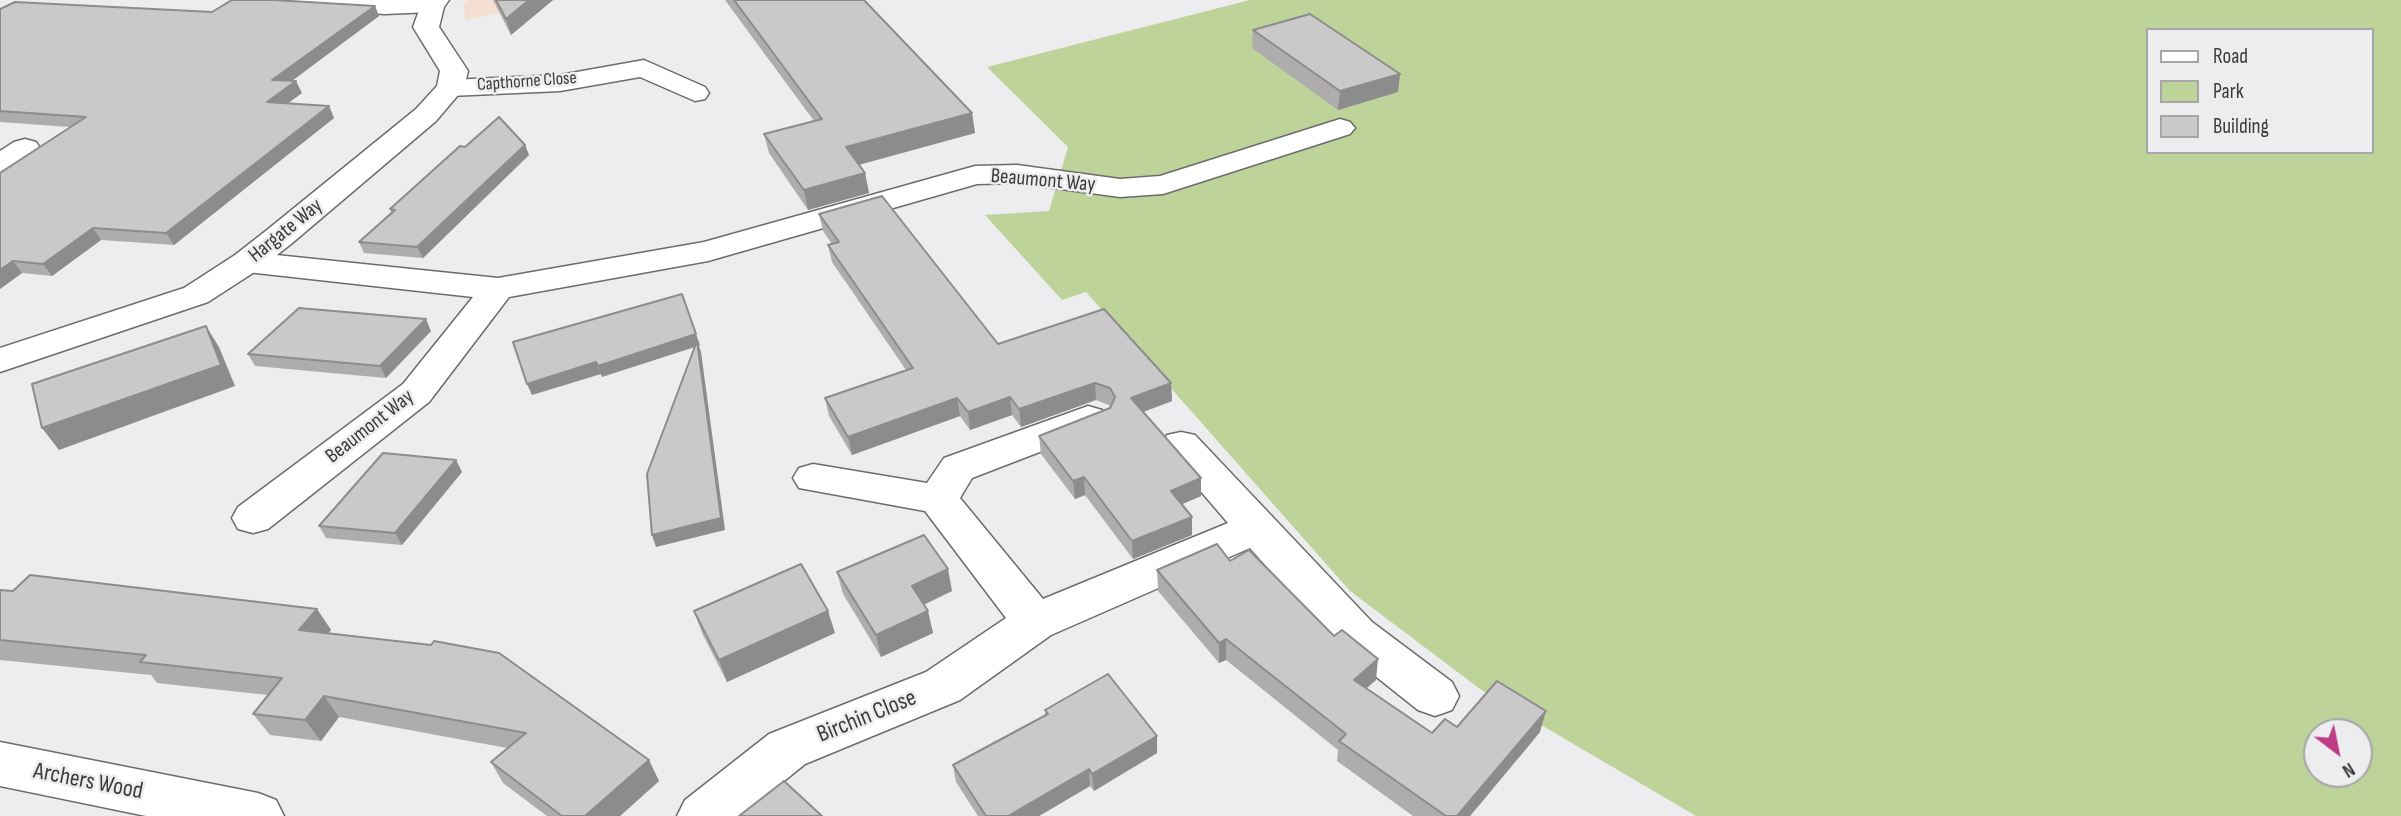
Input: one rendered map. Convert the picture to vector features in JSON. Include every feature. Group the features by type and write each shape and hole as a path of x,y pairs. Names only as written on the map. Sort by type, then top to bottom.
{"street":[{"path":"262,0 385,7 434,3 426,27 454,71 450,88"},
{"name":"Capthorne Close","path":"450,88 560,83 652,59 695,93"},
{"name":"Hargate Way","path":"0,360 196,295 247,262 426,115 450,88"},
{"name":"Beaumont Way","path":"247,262 498,288 538,283 708,250 975,175 1017,174 1120,188 1163,185 1340,128"},
{"name":"Beaumont Way","path":"253,518 416,393 498,288"},
{"path":"938,499 958,468 1095,416"},
{"path":"1181,445 1356,635 1435,696"},
{"path":"813,478 938,499 1035,622"},
{"name":"Birchin Close","path":"703,816 787,749 943,686 1035,622 1256,528"},
{"name":"Archers Wood","path":"0,764 258,816"}],"shaded area":[{"path":"468,0 557,0 466,20 463,4"}],"green space":[{"path":"1250,0 2401,0 2401,816 1696,816 1480,689 1350,591 1086,292 1062,300 985,215 1049,211 1068,147 987,67"}],"building":[{"path":"232,0 375,6 272,80 296,81 267,102 329,106 166,233 93,228 43,264 13,261 0,270 0,173 86,117 0,111 0,9 15,2 212,12"},
{"path":"496,0 529,0 506,19"},
{"path":"734,0 864,0 972,113 846,147 865,173 804,190 764,134 822,119"},
{"path":"1310,14 1400,74 1340,91 1253,30"},
{"path":"499,117 525,145 417,247 359,242 395,210 390,209 460,146 465,147"},
{"path":"882,196 998,344 1104,309 1171,383 1131,398 1201,478 1171,491 1192,517 1132,541 1084,477 1073,481 1039,436 1110,408 1115,397 1110,388 1095,383 1019,409 1010,397 968,412 957,398 848,437 825,398 913,368 828,245 839,242 819,214"},
{"path":"682,294 696,334 598,366 596,362 527,384 513,342"},
{"path":"299,308 426,319 380,366 248,354"},
{"path":"206,326 221,365 42,428 32,384"},
{"path":"697,341 721,518 652,535 647,474"},
{"path":"383,453 456,460 395,533 319,526"},
{"path":"924,535 948,569 912,586 928,611 876,635 837,572"},
{"path":"1217,544 1230,561 1249,550 1334,636 1342,630 1378,659 1354,680 1432,733 1445,719 1457,727 1497,681 1546,711 1457,816 1446,816 1339,741 1346,734 1226,639 1219,643 1157,570"},
{"path":"801,564 828,611 719,660 694,611"},
{"path":"30,575 317,609 299,630 431,645 434,641 499,653 649,760 585,816 562,816 491,762 526,733 324,696 305,720 253,714 282,678 140,662 146,655 0,640 0,590 13,591"},
{"path":"1108,674 1157,736 1092,774 1089,769 1008,816 986,816 953,765 1048,714 1045,710"},
{"path":"784,781 822,816 739,816"}]}
